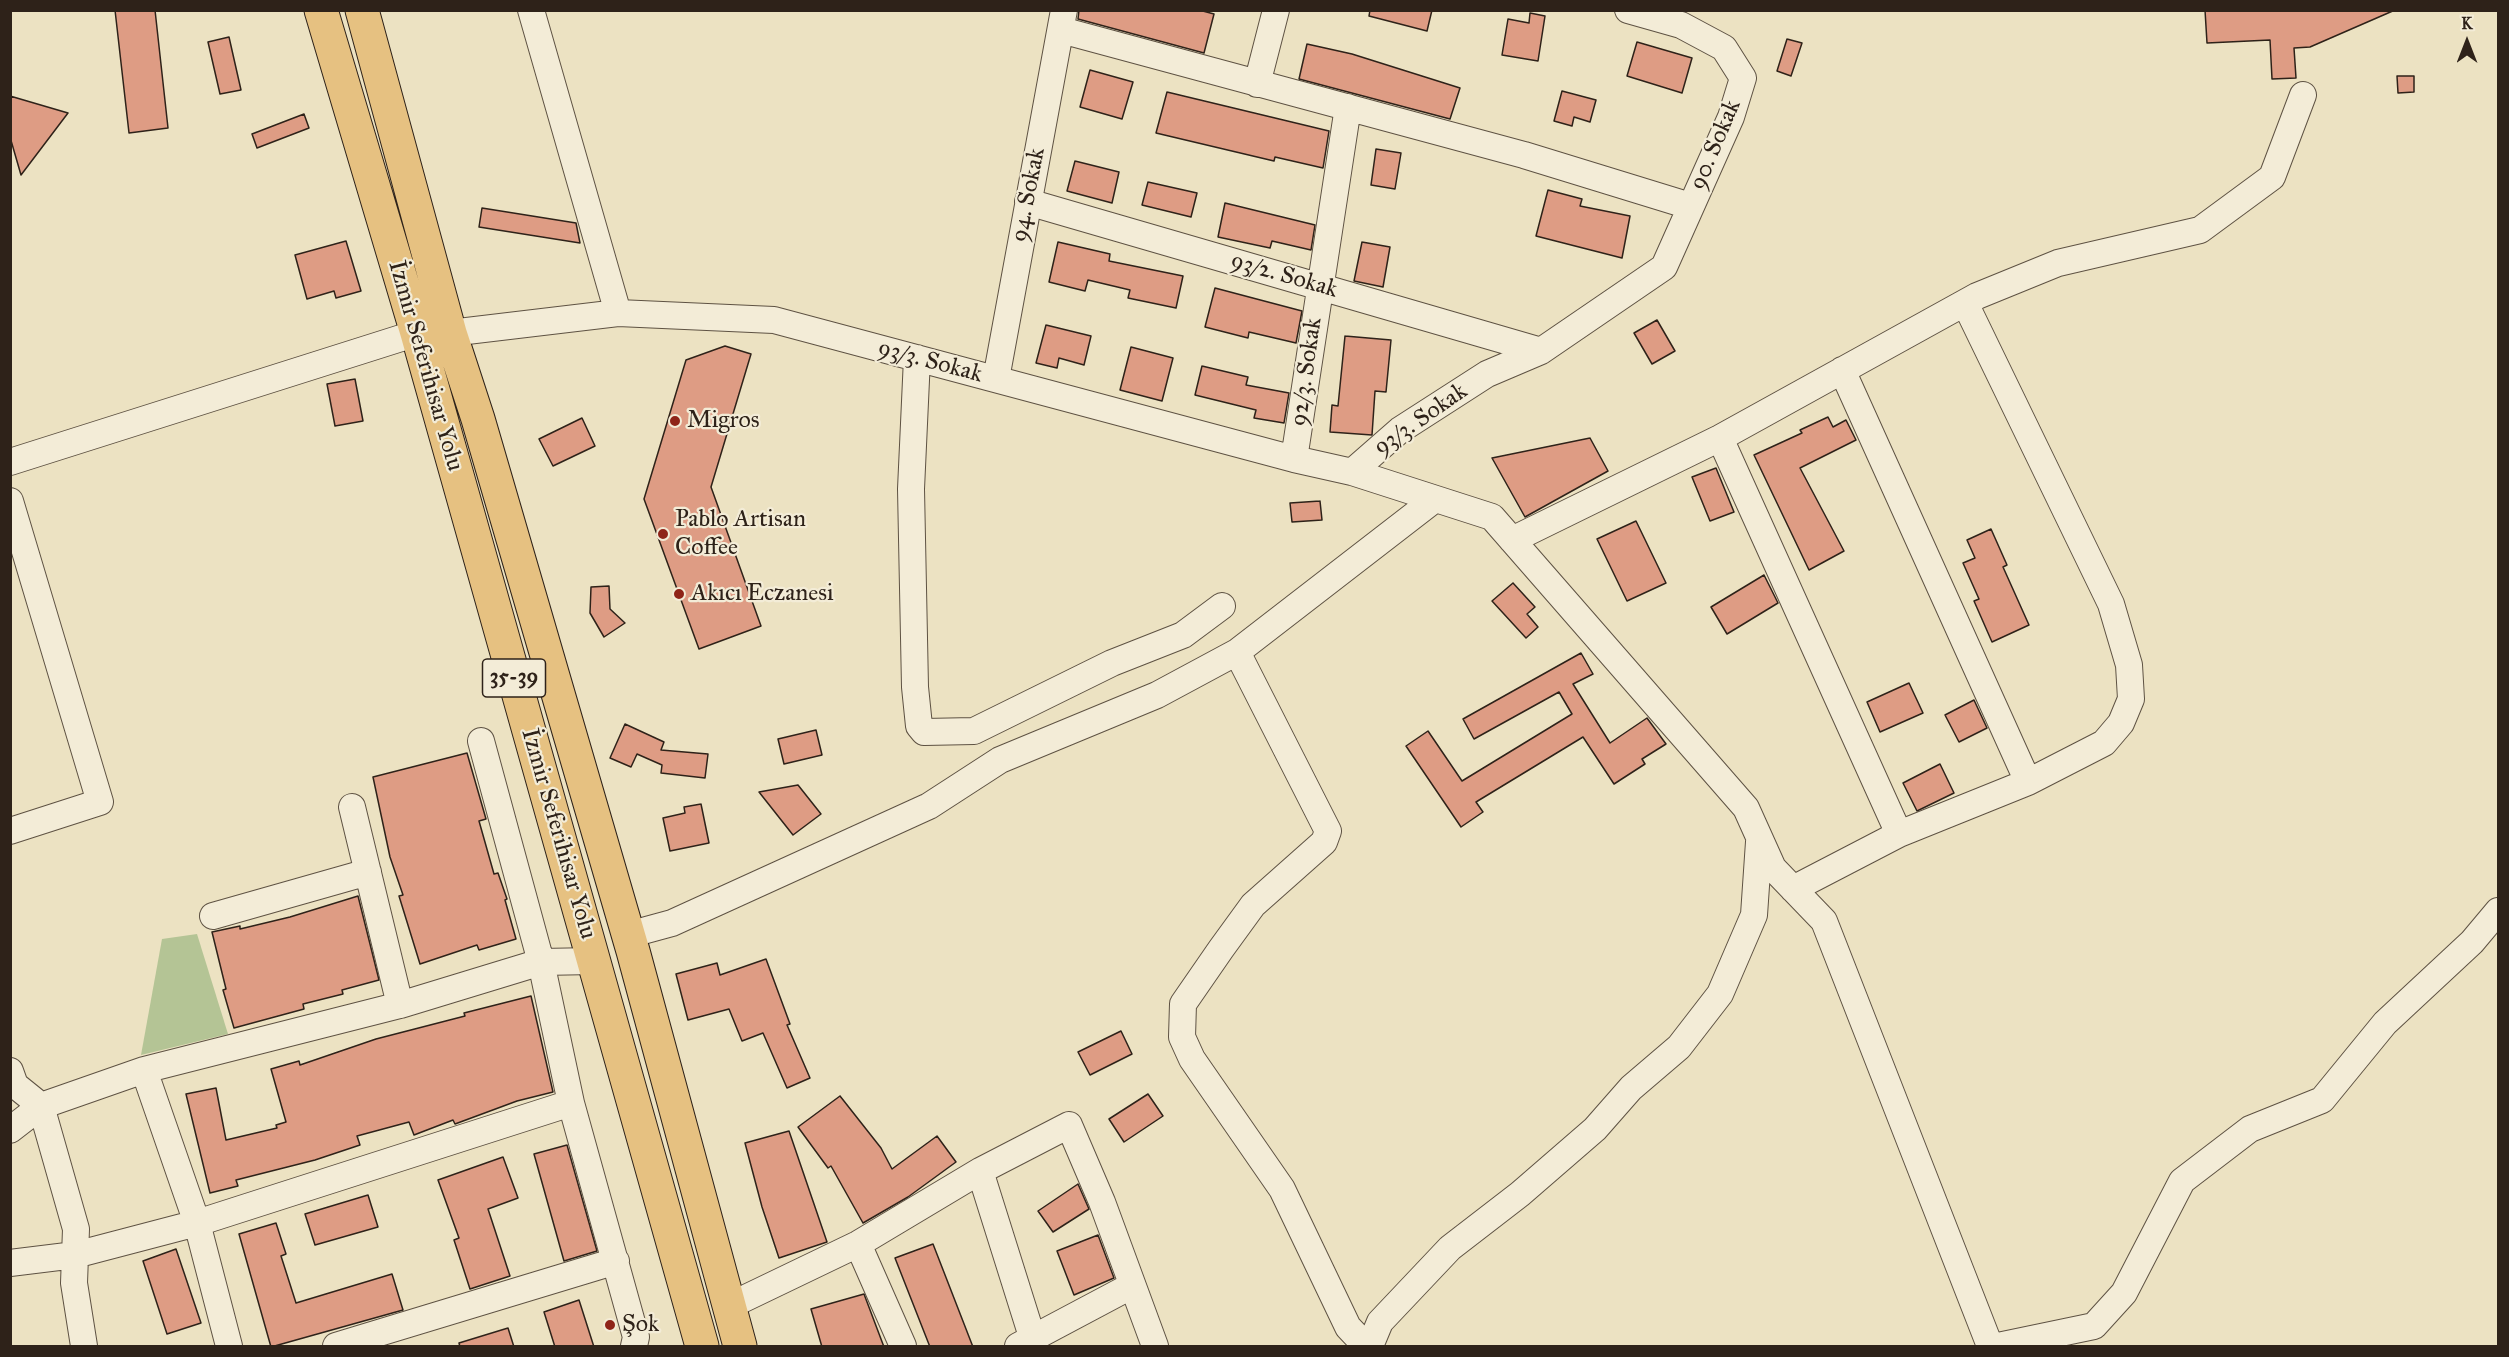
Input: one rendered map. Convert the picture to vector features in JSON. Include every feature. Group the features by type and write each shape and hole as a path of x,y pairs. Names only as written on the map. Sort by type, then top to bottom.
{"main road":[{"name":"İzmir Seferihisar Yolu","path":"321,10 417,333 702,1347"},
{"name":"İzmir Seferihisar Yolu","path":"362,10 450,333 478,419 628,935 740,1347"}],"street":[{"path":"531,10 618,313"},
{"path":"1257,84 1276,10"},
{"name":"90. Sokak","path":"1628,10 1681,25 1724,48 1743,78 1731,117 1690,206"},
{"path":"1063,20 1257,84 1348,106 1524,155 1690,206"},
{"name":"94. Sokak","path":"996,379 1063,20"},
{"path":"1512,540 1720,438 1965,303 2058,263 2200,230 2272,177 2303,95"},
{"name":"92/3. Sokak","path":"1294,459 1348,106"},
{"name":"93/2. Sokak","path":"1028,202 1541,351"},
{"name":"93/3. Sokak","path":"10,462 417,333 450,333 618,313 774,320 1294,459 1352,472 1400,430 1487,374 1541,351 1664,267 1690,206"},
{"path":"1793,889 1899,834 2028,782 2104,743 2121,723 2131,699 2130,665 2111,604 1965,303"},
{"path":"917,358 911,489 915,687 919,726 924,732 974,731 1112,663 1183,635 1222,606"},
{"path":"1842,370 2028,782"},
{"path":"1720,438 1899,834"},
{"path":"1352,472 1492,517 1746,808 1773,868 1824,921 1990,1347"},
{"path":"628,935 672,923 929,806 1000,760 1157,695 1237,652 1434,499"},
{"path":"10,501 100,802 10,831"},
{"path":"1237,652 1328,831 1324,842 1252,905 1183,1004 1182,1037 1192,1059 1282,1189 1348,1327 1368,1347 1380,1322 1450,1248 1520,1194 1595,1129 1631,1088 1679,1047 1720,994 1754,915 1759,838"},
{"path":"482,741 541,962 572,1103 636,1337 634,1347"},
{"path":"352,807 399,1005"},
{"path":"213,915 368,872"},
{"path":"1998,1347 2094,1326 2124,1293 2182,1181 2250,1128 2322,1100 2385,1023 2472,942 2499,910"},
{"path":"10,1130 41,1106 144,1070 399,1005 541,962 594,961"},
{"path":"144,1070 197,1223 229,1347"},
{"path":"10,1071 15,1085 41,1106 76,1230 74,1283 84,1347"},
{"path":"10,1263 75,1255 197,1223 572,1103"},
{"path":"729,1306 858,1244 980,1171 1070,1125 1102,1202 1155,1347"},
{"path":"980,1171 1028,1344 1131,1286"},
{"path":"858,1244 903,1347"},
{"path":"336,1347 616,1261"}],"green space":[{"path":"197,934 228,1034 141,1055 162,939"}],"building":[{"path":"115,10 155,10 168,128 129,133"},
{"path":"1079,10 1199,10 1214,14 1204,53 1078,19"},
{"path":"1370,10 1432,10 1427,31 1369,16"},
{"path":"2205,10 2395,10 2310,47 2294,48 2296,78 2272,79 2270,40 2207,43"},
{"path":"1530,13 1545,16 1538,61 1502,55 1508,19 1529,23"},
{"path":"229,37 241,90 220,94 208,42"},
{"path":"1787,39 1802,43 1791,76 1777,71"},
{"path":"1637,42 1692,58 1682,93 1627,76"},
{"path":"1307,44 1352,54 1460,88 1450,119 1299,79"},
{"path":"1090,70 1133,82 1122,119 1080,107"},
{"path":"2397,76 2414,76 2414,92 2398,93"},
{"path":"1562,91 1596,100 1590,122 1574,117 1572,126 1554,121"},
{"path":"1167,92 1329,131 1323,168 1275,157 1274,161 1156,133"},
{"path":"10,96 68,113 21,175 10,137"},
{"path":"304,114 309,128 257,148 252,134"},
{"path":"1376,149 1401,153 1395,189 1371,185"},
{"path":"1075,161 1119,172 1112,203 1067,191"},
{"path":"1148,182 1197,193 1191,217 1142,205"},
{"path":"1548,190 1582,199 1580,206 1630,216 1622,258 1536,236"},
{"path":"1225,203 1315,225 1311,250 1272,241 1270,248 1218,237"},
{"path":"482,208 576,223 580,243 479,227"},
{"path":"346,241 361,291 336,298 334,291 307,299 295,255"},
{"path":"1058,242 1110,254 1109,261 1183,276 1176,308 1128,298 1130,290 1088,280 1085,291 1049,282"},
{"path":"1362,242 1390,247 1383,287 1354,281"},
{"path":"1215,288 1302,311 1296,343 1249,332 1248,338 1205,327"},
{"path":"1657,320 1675,351 1652,364 1634,333"},
{"path":"1046,325 1091,336 1084,365 1059,358 1057,368 1036,363"},
{"path":"1345,336 1391,340 1386,392 1375,391 1372,435 1330,432 1332,405 1338,406"},
{"path":"725,346 751,354 711,487 761,626 699,649 644,499 686,360"},
{"path":"1131,347 1173,358 1162,401 1120,390"},
{"path":"1202,366 1248,377 1246,385 1289,393 1284,423 1254,418 1256,410 1195,395"},
{"path":"355,379 363,421 335,426 327,384"},
{"path":"1828,417 1833,427 1846,420 1856,440 1800,468 1844,551 1809,570 1754,455 1802,433 1800,430"},
{"path":"582,418 595,446 553,466 539,439"},
{"path":"1590,438 1608,471 1525,517 1492,458"},
{"path":"1716,468 1734,512 1710,521 1692,477"},
{"path":"1320,501 1322,520 1292,522 1290,503"},
{"path":"1636,521 1666,583 1627,601 1597,539"},
{"path":"1991,529 2007,565 2003,567 2029,625 1992,642 1974,601 1979,599 1963,563 1975,558 1967,540"},
{"path":"1764,575 1778,603 1727,634 1711,607"},
{"path":"1513,583 1535,607 1527,614 1538,627 1526,638 1492,601"},
{"path":"609,586 610,609 625,623 604,637 590,613 591,587"},
{"path":"1581,653 1593,674 1573,684 1610,743 1647,718 1666,744 1642,759 1645,764 1614,784 1583,737 1476,802 1483,812 1461,827 1406,746 1428,731 1462,781 1572,714 1559,692 1474,739 1463,719"},
{"path":"1909,683 1923,713 1880,732 1867,702"},
{"path":"1974,700 1987,728 1959,742 1945,715"},
{"path":"625,724 664,742 661,750 708,754 705,778 661,773 662,765 637,754 631,767 610,758"},
{"path":"816,730 822,755 784,764 778,739"},
{"path":"467,753 486,819 479,821 494,874 498,873 507,899 505,900 516,939 479,950 477,945 420,964 399,896 403,895 390,857 373,777"},
{"path":"1940,764 1954,793 1917,811 1903,783"},
{"path":"798,785 821,814 793,835 759,792"},
{"path":"701,804 709,843 670,851 663,818 685,813 684,807"},
{"path":"358,896 379,980 342,990 343,994 303,1004 304,1009 234,1028 223,990 226,989 212,932 240,926 240,929 290,917"},
{"path":"766,959 790,1024 787,1025 810,1078 787,1088 763,1033 742,1041 729,1009 688,1020 676,974 717,963 720,975"},
{"path":"531,996 553,1092 517,1101 455,1124 453,1120 414,1135 409,1122 357,1136 360,1145 315,1160 236,1180 238,1186 210,1193 186,1094 216,1088 226,1140 277,1128 276,1125 286,1122 271,1069 299,1061 300,1065 376,1039"},
{"path":"1121,1031 1132,1054 1090,1075 1078,1052"},
{"path":"1148,1094 1163,1116 1124,1142 1109,1119"},
{"path":"840,1096 881,1148 892,1169 937,1136 956,1162 908,1197 863,1223 831,1166 828,1168 798,1127"},
{"path":"789,1131 827,1242 779,1258 762,1207 745,1143"},
{"path":"567,1145 597,1251 564,1261 534,1154"},
{"path":"503,1157 518,1198 488,1209 510,1276 470,1289 454,1240 459,1238 438,1180"},
{"path":"1078,1184 1089,1209 1053,1232 1038,1211"},
{"path":"368,1195 378,1227 315,1245 305,1214"},
{"path":"276,1223 286,1254 281,1256 296,1303 392,1274 403,1310 271,1347 239,1234"},
{"path":"1098,1235 1114,1278 1074,1295 1057,1251"},
{"path":"933,1244 973,1347 930,1347 895,1258"},
{"path":"176,1249 201,1323 167,1334 143,1261"},
{"path":"864,1294 884,1347 822,1347 811,1309"},
{"path":"579,1300 594,1347 555,1347 544,1312"},
{"path":"508,1328 514,1347 460,1347 459,1343"}],"place":[{"name":"Migros","path":"675,421"},
{"name":"Pablo Artisan Coffee","path":"663,534"},
{"name":"Akıcı Eczanesi","path":"679,594"},
{"name":"Şok","path":"610,1325"}]}
